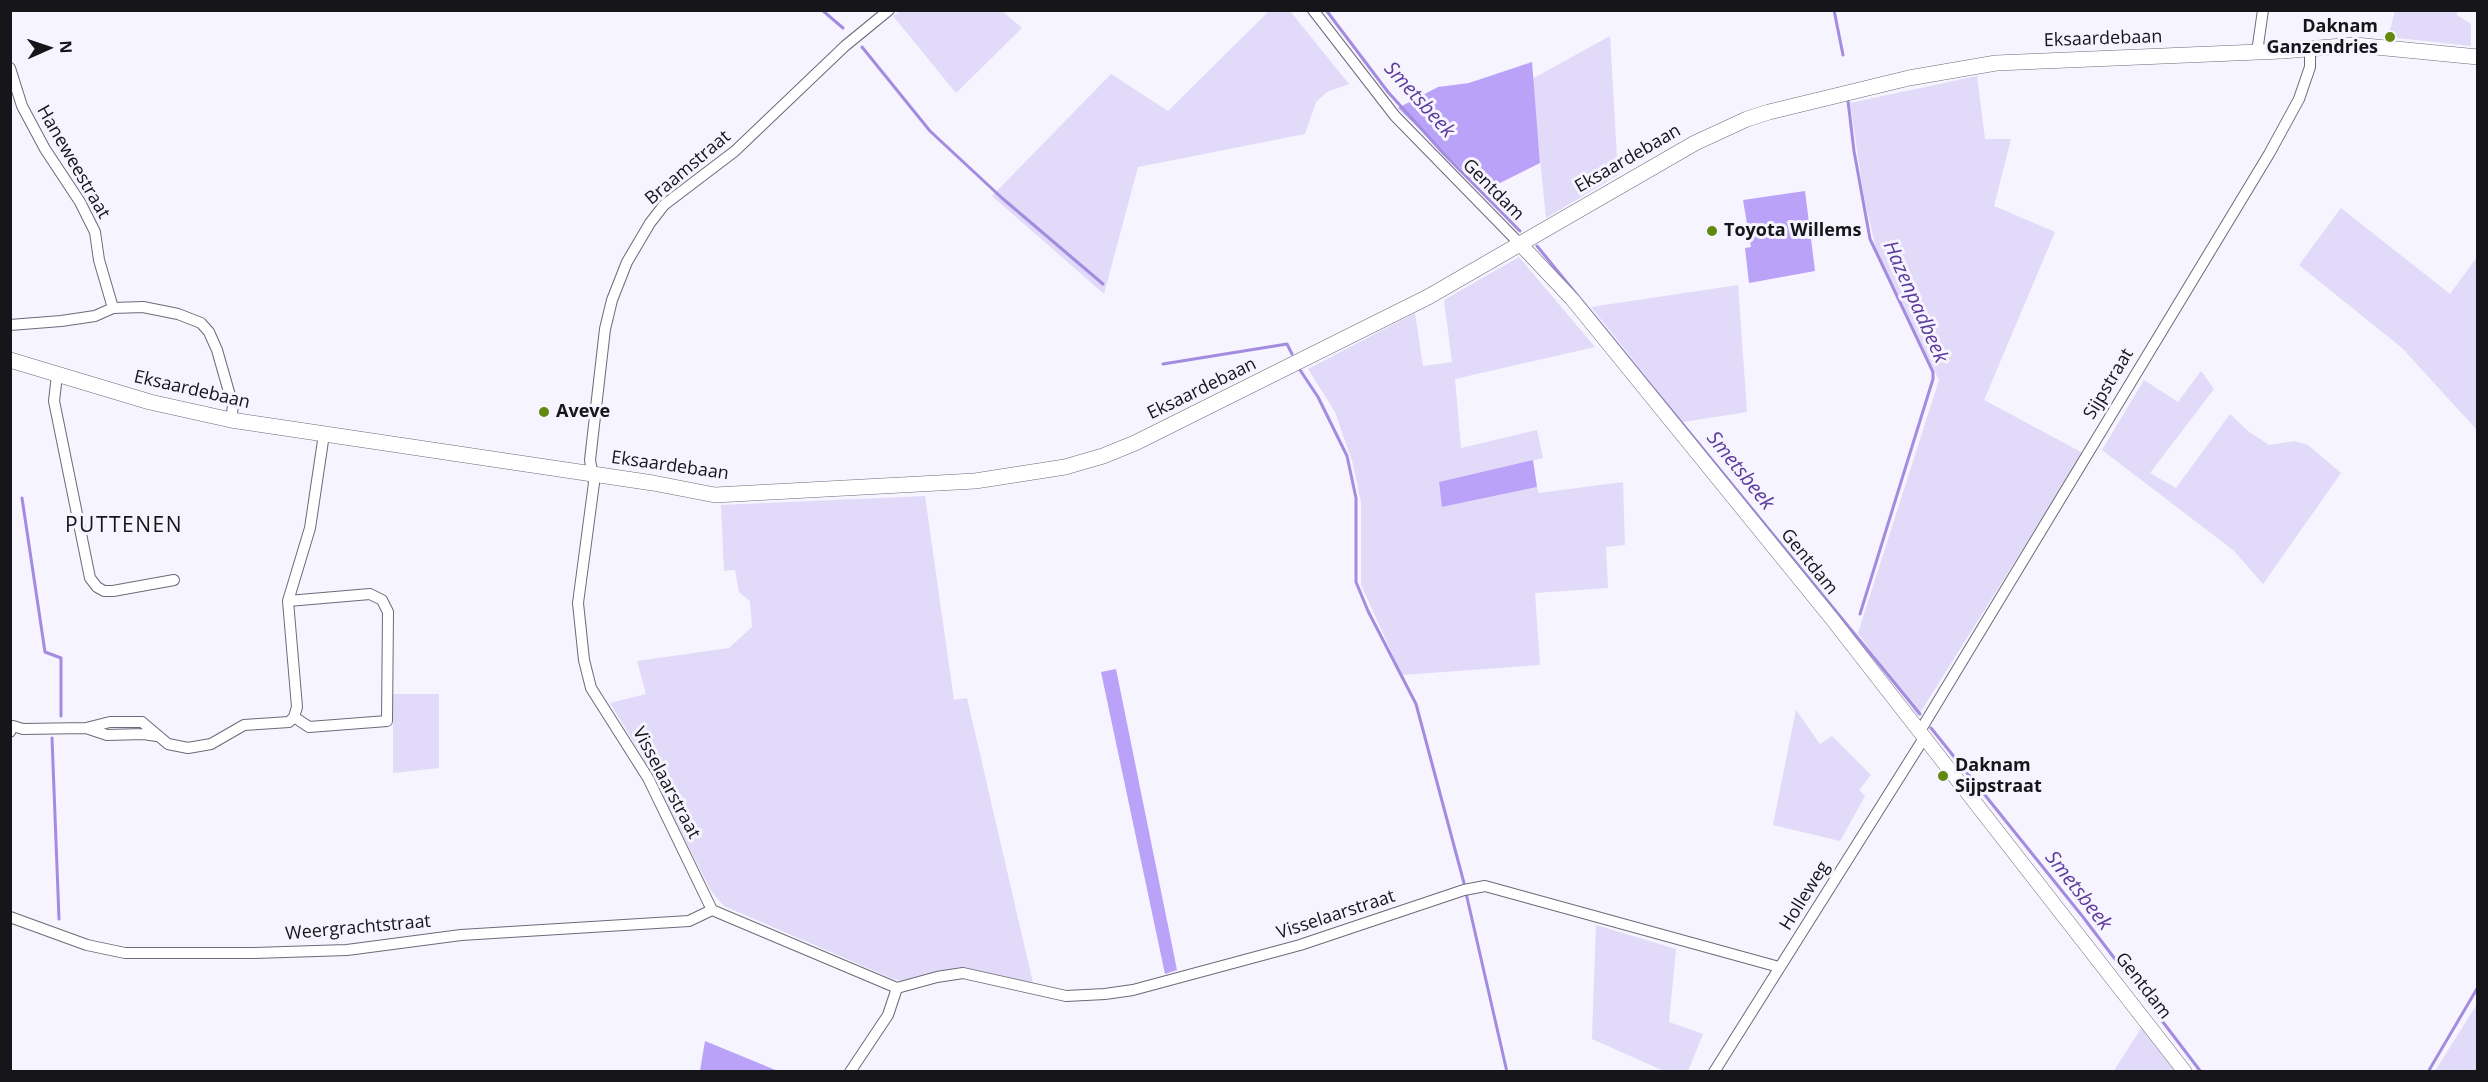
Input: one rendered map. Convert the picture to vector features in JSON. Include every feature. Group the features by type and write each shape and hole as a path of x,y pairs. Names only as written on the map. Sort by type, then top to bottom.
{"main road":[{"name":"Eksaardebaan","path":"10,360 150,402 231,420 653,483 715,495 975,481 1076,464 1112,453 1158,432 1428,297 1695,143 1747,119 1769,112 1909,78 1996,63 2257,52 2355,45 2478,57"}],"street":[{"name":"Braamstraat","path":"592,474 590,460 608,316 627,262 650,223 664,205 735,151 845,46 889,10"},
{"name":"Gentdam","path":"1313,10 1395,116 1572,299 1716,475 2185,1071"},
{"path":"2257,52 2263,10"},
{"name":"Sijpstraat","path":"1922,735 2269,154 2299,99 2310,67 2310,48"},
{"name":"Haneweestraat","path":"10,68 22,106 45,149 80,202 95,232 99,260 113,308"},
{"path":"10,325 95,316 113,308 142,307 178,314 201,322 209,332 217,350 233,406 231,420"},
{"path":"57,375 54,401 90,578 97,587 113,591 174,580"},
{"path":"11,726 23,729 86,728 110,722 142,722 168,744 188,748 211,744 244,725 289,722 294,717 297,706 288,601 310,528 324,434"},
{"name":"Visselaarstraat","path":"592,474 594,483 578,603 584,660 591,688 648,778 712,910"},
{"path":"288,601 370,594 382,600 388,612 387,721 309,727 294,717"},
{"name":"Holleweg","path":"1714,1071 1922,735"},
{"name":"Visselaarstraat","path":"897,988 938,977 963,974 1066,996 1133,990 1300,945 1464,890 1485,886 1779,967"},
{"path":"712,910 897,988 888,1016 850,1071"},
{"name":"Weergrachtstraat","path":"10,917 87,945 125,953 243,953 347,950 461,935 689,921 712,910"}],"shaded area":[{"path":"901,11 1002,11 1022,28 956,93 893,16"},
{"path":"1269,11 1290,11 1349,84 1327,92 1316,102 1305,134 1138,167 1104,294 992,196 1111,74 1168,111"},
{"path":"2395,11 2457,11 2457,15 2471,24 2471,46 2388,37"},
{"path":"1610,36 1618,175 1546,218 1532,79"},
{"path":"1532,62 1540,163 1484,191 1398,108 1438,87 1469,83"},
{"path":"1977,76 1985,139 2011,139 1994,206 2055,232 1984,400 2083,453 1918,716 1858,633 1939,380 1876,249 1864,197 1850,103"},
{"path":"1805,191 1815,271 1749,283 1745,248 1751,247 1743,200"},
{"path":"2341,208 2450,294 2477,257 2477,430 2402,348 2299,265"},
{"path":"1519,257 1595,347 1455,379 1461,448 1537,430 1543,458 1439,482 1443,507 1537,487 1539,493 1623,482 1625,545 1606,547 1608,588 1535,593 1540,665 1402,675 1361,585 1361,503 1353,464 1335,412 1308,369 1415,313 1423,366 1452,362 1444,300"},
{"path":"1738,285 1747,412 1683,422 1591,307"},
{"path":"2201,371 2214,389 2150,473 2176,488 2230,414 2248,431 2269,445 2294,441 2308,445 2341,473 2263,584 2233,550 2102,450 2144,380 2178,402"},
{"path":"1533,460 1537,487 1442,507 1439,482"},
{"path":"925,496 954,700 967,698 1033,983 961,967 902,981 893,979 724,906 711,891 643,757 610,703 646,694 637,661 729,648 752,627 750,601 739,592 735,570 724,571 721,505"},
{"path":"1116,669 1177,970 1165,974 1101,672"},
{"path":"393,694 439,694 439,768 393,773"},
{"path":"1796,710 1820,744 1832,736 1871,775 1859,790 1865,796 1840,841 1773,825"},
{"path":"1596,925 1676,949 1669,1022 1703,1034 1688,1071 1664,1071 1592,1039"},
{"path":"2477,1004 2477,1071 2435,1071"},
{"path":"2142,1027 2176,1072 2113,1072"},
{"path":"705,1041 778,1071 700,1071"}],"waterway":[{"path":"822,10 843,28"},
{"name":"Smetsbeek","path":"1326,10 1388,92 1444,154 1520,231"},
{"name":"Hazenpadbeek","path":"1834,10 1843,55"},
{"path":"862,47 930,131 1002,198 1103,284"},
{"name":"Hazenpadbeek","path":"1848,101 1854,151 1870,239 1933,372 1933,379 1860,614"},
{"name":"Smetsbeek","path":"1537,246 1920,714"},
{"path":"1163,364 1287,344 1292,354"},
{"path":"1300,370 1318,397 1347,456 1356,498 1356,582 1368,611 1416,704 1464,883"},
{"path":"22,498 45,652 61,658 61,716"},
{"name":"Smetsbeek","path":"1931,728 2083,917 2201,1072"},
{"path":"52,738 59,919"},
{"path":"1466,893 1507,1072"},
{"path":"2428,1072 2478,987"}],"place":[{"name":"Daknam Ganzendries","path":"2390,37"},
{"name":"Toyota Willems","path":"1712,231"},
{"name":"Aveve","path":"544,412"},
{"name":"Daknam Sijpstraat","path":"1943,776"}],"district":[{"name":"PUTTENEN","path":"124,526"}]}
